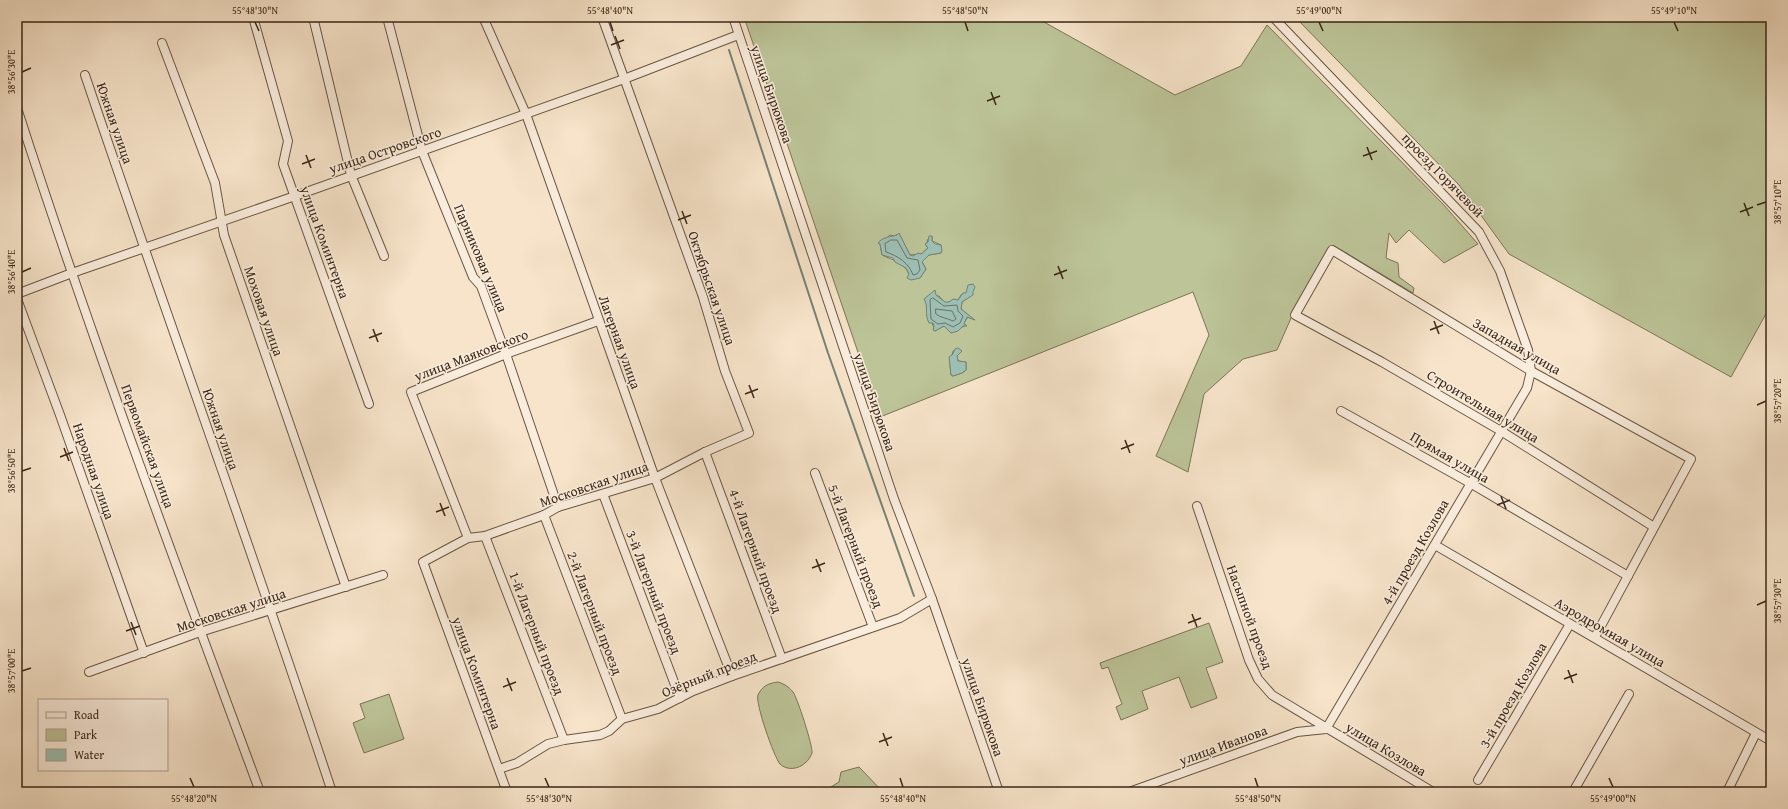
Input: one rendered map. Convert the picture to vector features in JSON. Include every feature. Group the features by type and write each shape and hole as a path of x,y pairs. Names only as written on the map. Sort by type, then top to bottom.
{"street":[{"name":"улица Коминтерна","path":"253,17 288,141 283,164 369,404"},
{"path":"313,17 351,175 384,256"},
{"name":"Парниковая улица","path":"387,17 422,151 473,277 481,286 506,354 558,507"},
{"name":"Лагерная улица","path":"483,17 526,114 598,321 655,478 732,676"},
{"name":"Октябрьская улица","path":"602,17 703,297 725,371 749,433"},
{"name":"улица Бирюкова","path":"733,17 894,499 932,599 999,792"},
{"name":"проезд Горячевой","path":"1273,17 1479,232 1500,271 1528,350 1531,371 1527,388"},
{"name":"улица Островского","path":"17,294 72,273 295,196 624,79 738,35"},
{"name":"Моховая улица","path":"162,43 215,183 224,235 346,587"},
{"name":"Южная улица","path":"85,76 271,611 332,792"},
{"name":"Первомайская улица","path":"17,108 72,273 200,632 260,792"},
{"name":"Западная улица","path":"1332,250 1531,371 1691,459 1654,527"},
{"name":"Строительная улица","path":"1332,250 1295,315 1382,362 1501,431 1654,527"},
{"name":"Народная улица","path":"17,299 60,414 144,653"},
{"name":"улица Маяковского","path":"468,538 411,392 506,354 598,321"},
{"name":"4-й проезд Козлова","path":"1326,729 1527,388"},
{"name":"Прямая улица","path":"1341,411 1470,483 1628,576"},
{"name":"Московская улица","path":"423,562 468,538 485,536 544,515 558,507 655,478 705,452 749,433"},
{"name":"4-й Лагерный проезд","path":"705,452 782,659"},
{"name":"5-й Лагерный проезд","path":"815,473 873,627"},
{"name":"3-й Лагерный проезд","path":"603,494 680,698"},
{"name":"Насыпной проезд","path":"1196,506 1258,679 1272,695 1326,729"},
{"name":"2-й Лагерный проезд","path":"544,515 622,719"},
{"path":"1595,638 1654,527"},
{"name":"1-й Лагерный проезд","path":"485,536 564,740"},
{"name":"Аэродромная улица","path":"1435,545 1771,741"},
{"name":"улица Коминтерна","path":"423,562 507,792"},
{"name":"Московская улица","path":"88,672 200,632 383,575"},
{"name":"Озёрный проезд","path":"498,770 517,763 548,744 564,740 600,735 609,731 622,719 658,709 732,676 900,618 932,599"},
{"name":"3-й проезд Козлова","path":"1478,780 1570,624"},
{"path":"1573,792 1629,694"},
{"name":"улица Иванова","path":"1129,792 1297,732 1326,729"},
{"name":"улица Козлова","path":"1326,729 1433,792"},
{"path":"1727,792 1756,733"}],"green space":[{"path":"744,17 1035,17 1175,95 1241,66 1267,25 1443,204 1478,244 1444,263 1409,230 1396,243 1389,233 1386,258 1398,263 1399,277 1414,288 1413,293 1333,245 1299,300 1277,350 1243,359 1204,394 1188,472 1156,456 1209,335 1193,292 880,417","holes":["899,234 910,255 921,254 928,248 926,246 928,239 932,236 932,241 941,245 941,253 929,255 922,262 926,269 920,278 909,274 904,266 882,255 880,244 890,235 894,236","966,293 969,297 962,302 961,309 973,319 968,317 963,324 966,325 951,333 944,326 935,331 927,309 927,297 939,296 945,303 958,300 961,295","953,351 962,351 957,356 958,361 966,362 966,370 953,376 951,375 950,365"]},
{"path":"1295,17 1771,17 1771,314 1767,312 1731,377 1509,254 1459,185"},
{"path":"1209,623 1223,662 1206,668 1217,698 1191,708 1179,677 1142,691 1148,709 1121,720 1116,707 1122,704 1108,667 1102,669 1100,663"},
{"path":"778,682 784,684 793,692 812,749 812,753 808,760 796,768 786,768 780,764 770,741 759,708 758,695 762,689 772,683"},
{"path":"389,694 404,739 364,753 353,723 365,718 360,704"},
{"path":"859,767 883,792 823,792 839,782 841,772"}],"water":[{"path":"899,233 910,255 913,256 918,253 921,254 928,248 925,244 928,242 929,236 932,236 932,241 935,244 941,245 941,253 929,255 922,262 926,269 920,278 911,280 907,278 909,274 906,268 895,262 893,258 882,255 880,244 878,243 884,238 897,235"},
{"path":"973,284 975,287 973,295 962,302 961,309 975,320 967,317 964,324 967,326 963,326 958,331 951,333 944,326 935,331 933,330 933,323 929,323 927,317 924,299 935,290 936,295 945,302 949,302 953,299 958,300 963,293 966,293 968,285"},
{"path":"958,348 962,351 957,356 958,361 966,362 966,370 953,376 951,375 949,357 953,354 955,349"}],"waterway":[{"path":"729,50 828,353 914,596"}]}
